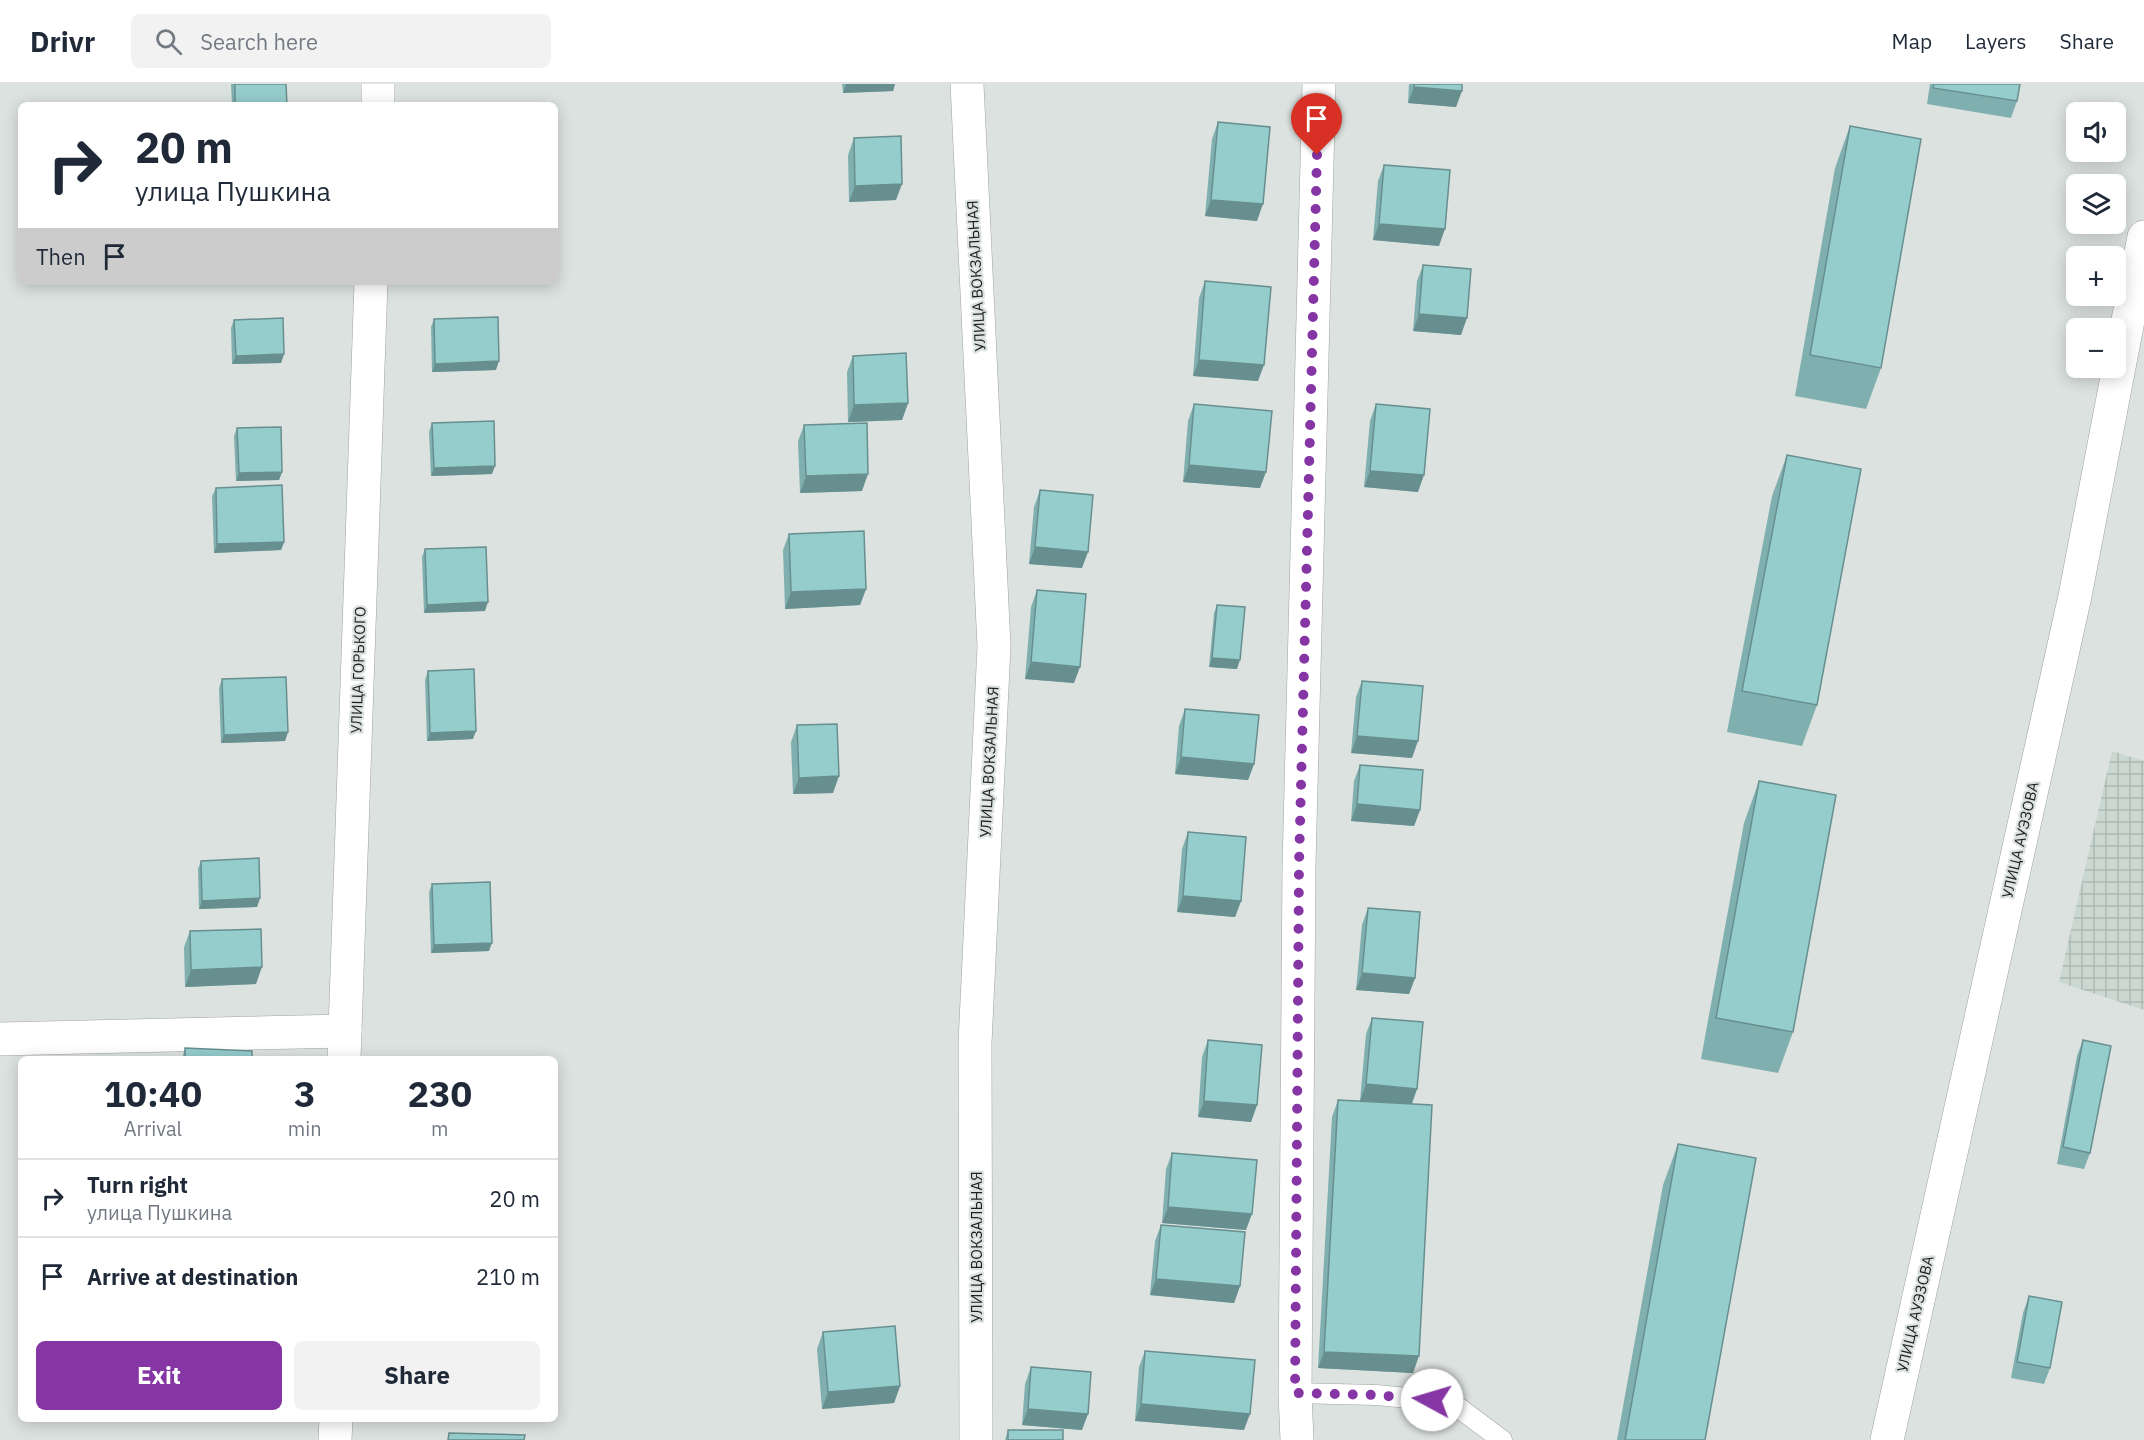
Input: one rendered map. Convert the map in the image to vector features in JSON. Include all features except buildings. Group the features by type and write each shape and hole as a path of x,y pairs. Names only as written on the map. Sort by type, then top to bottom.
{"street":[{"path":"378,84 378,102"},
{"name":"УЛИЦА ВОКЗАЛЬНАЯ","path":"967,84 994,646 975,1043 976,1440"},
{"path":"1297,1440 1295,1393 1299,865 1319,84"},
{"name":"УЛИЦА АУЭЗОВА","path":"1887,1440 2074,596 2144,237"},
{"name":"УЛИЦА ГОРЬКОГО","path":"345,1045 371,285"},
{"path":"0,1039 345,1045"},
{"path":"335,1440 336,1422"}],"lane":[{"path":"1295,1393 1376,1395 1451,1402 1502,1440"}],"shaded area":[{"path":"2112,751 2144,761 2144,1010 2059,982"}],"route":[{"path":"1317,155 1299,865 1295,1393 1376,1395 1432,1400"}]}
